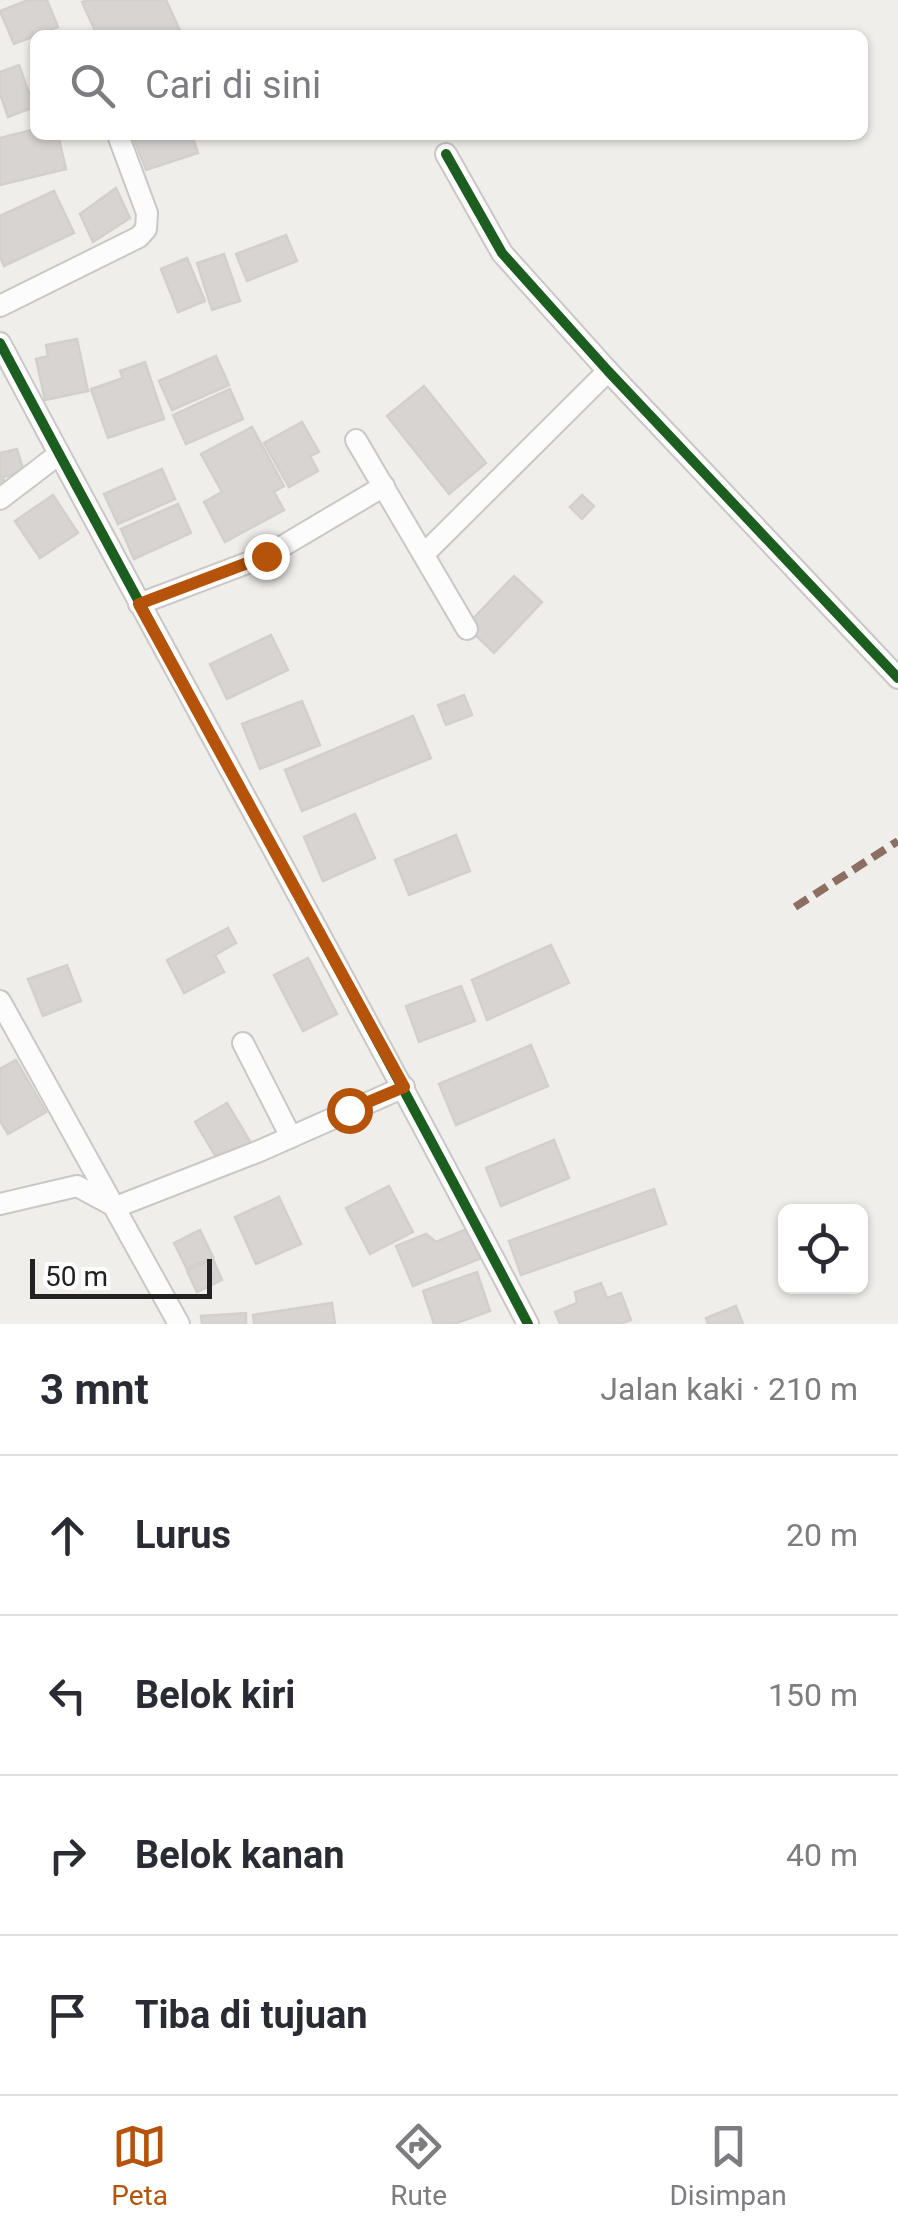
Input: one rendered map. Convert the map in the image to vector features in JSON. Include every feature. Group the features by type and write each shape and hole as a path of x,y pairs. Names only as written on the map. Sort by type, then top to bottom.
{"street":[{"path":"0,306 138,237 146,229 146,213 120,140"},
{"path":"446,154 502,253 898,678"},
{"path":"0,343 404,1087 528,1324"},
{"path":"424,554 608,370"},
{"path":"356,440 467,629"},
{"path":"0,499 58,454"},
{"path":"139,604 266,556 384,486"},
{"path":"0,1001 180,1324"},
{"path":"243,1043 291,1137"},
{"path":"116,1207 404,1087"},
{"path":"0,1204 77,1186 116,1207"}],"building":[{"path":"28,0 47,0 58,27 30,30 30,38 14,44 0,11"},
{"path":"166,0 180,30 95,30 82,2"},
{"path":"19,65 30,96 30,109 8,117 0,94 0,72"},
{"path":"30,130 30,140 59,140 66,169 0,185 0,138"},
{"path":"134,140 194,140 198,153 146,170"},
{"path":"116,188 130,218 93,242 80,214"},
{"path":"54,191 74,233 4,266 0,257 0,216"},
{"path":"286,235 297,261 247,281 236,254"},
{"path":"224,254 240,301 212,310 197,263"},
{"path":"187,258 205,301 178,312 161,269"},
{"path":"77,339 88,391 45,400 36,359 48,356 46,345"},
{"path":"216,356 229,385 172,410 159,381"},
{"path":"145,362 164,419 108,438 91,389 123,378 120,371"},
{"path":"424,386 486,463 449,494 387,416"},
{"path":"230,389 243,419 186,444 173,415"},
{"path":"302,422 319,452 310,456 318,471 289,487 264,443"},
{"path":"252,427 284,486 274,492 284,510 225,542 204,502 222,492 201,454"},
{"path":"17,449 24,472 3,477 5,486 0,487 0,453"},
{"path":"162,469 175,499 118,524 104,494"},
{"path":"53,495 78,533 40,558 15,521"},
{"path":"582,495 594,506 582,519 570,507"},
{"path":"178,504 191,533 134,559 121,529"},
{"path":"514,576 542,602 494,653 466,626"},
{"path":"271,635 288,670 227,699 210,664"},
{"path":"464,695 472,715 446,725 438,705"},
{"path":"302,701 320,745 260,769 242,724"},
{"path":"413,716 431,758 302,811 285,770"},
{"path":"355,814 375,858 323,881 304,837"},
{"path":"456,835 470,871 409,895 395,860"},
{"path":"228,928 236,943 215,955 224,972 184,993 167,960"},
{"path":"551,945 569,983 487,1020 472,980"},
{"path":"308,958 337,1014 303,1031 274,975"},
{"path":"67,965 81,1001 43,1016 28,979"},
{"path":"461,986 475,1021 419,1042 406,1006"},
{"path":"531,1045 548,1086 456,1125 439,1084"},
{"path":"16,1060 46,1112 8,1134 0,1121 0,1069"},
{"path":"227,1103 251,1143 219,1162 195,1122"},
{"path":"554,1140 569,1178 501,1206 486,1168"},
{"path":"389,1186 413,1232 370,1254 346,1208"},
{"path":"654,1189 666,1224 521,1275 509,1241"},
{"path":"279,1197 301,1244 256,1264 235,1217"},
{"path":"469,1228 481,1258 413,1286 396,1246 426,1234 436,1242"},
{"path":"200,1230 213,1257 187,1269 174,1243"},
{"path":"213,1259 222,1280 197,1292 187,1271"},
{"path":"477,1272 490,1311 454,1324 434,1324 423,1291"},
{"path":"601,1283 607,1298 621,1293 631,1320 620,1324 560,1324 555,1312 577,1303 575,1292"},
{"path":"332,1303 335,1324 254,1324 253,1315"},
{"path":"736,1306 743,1324 708,1324 706,1318"},
{"path":"246,1313 246,1324 202,1324 201,1316"}],"marked path":[{"path":"795,907 898,841"}],"cycle path":[{"path":"446,154 502,253 898,678"},
{"path":"0,343 528,1324"}],"route":[{"path":"266,556 139,604 404,1087 349,1110"}]}
